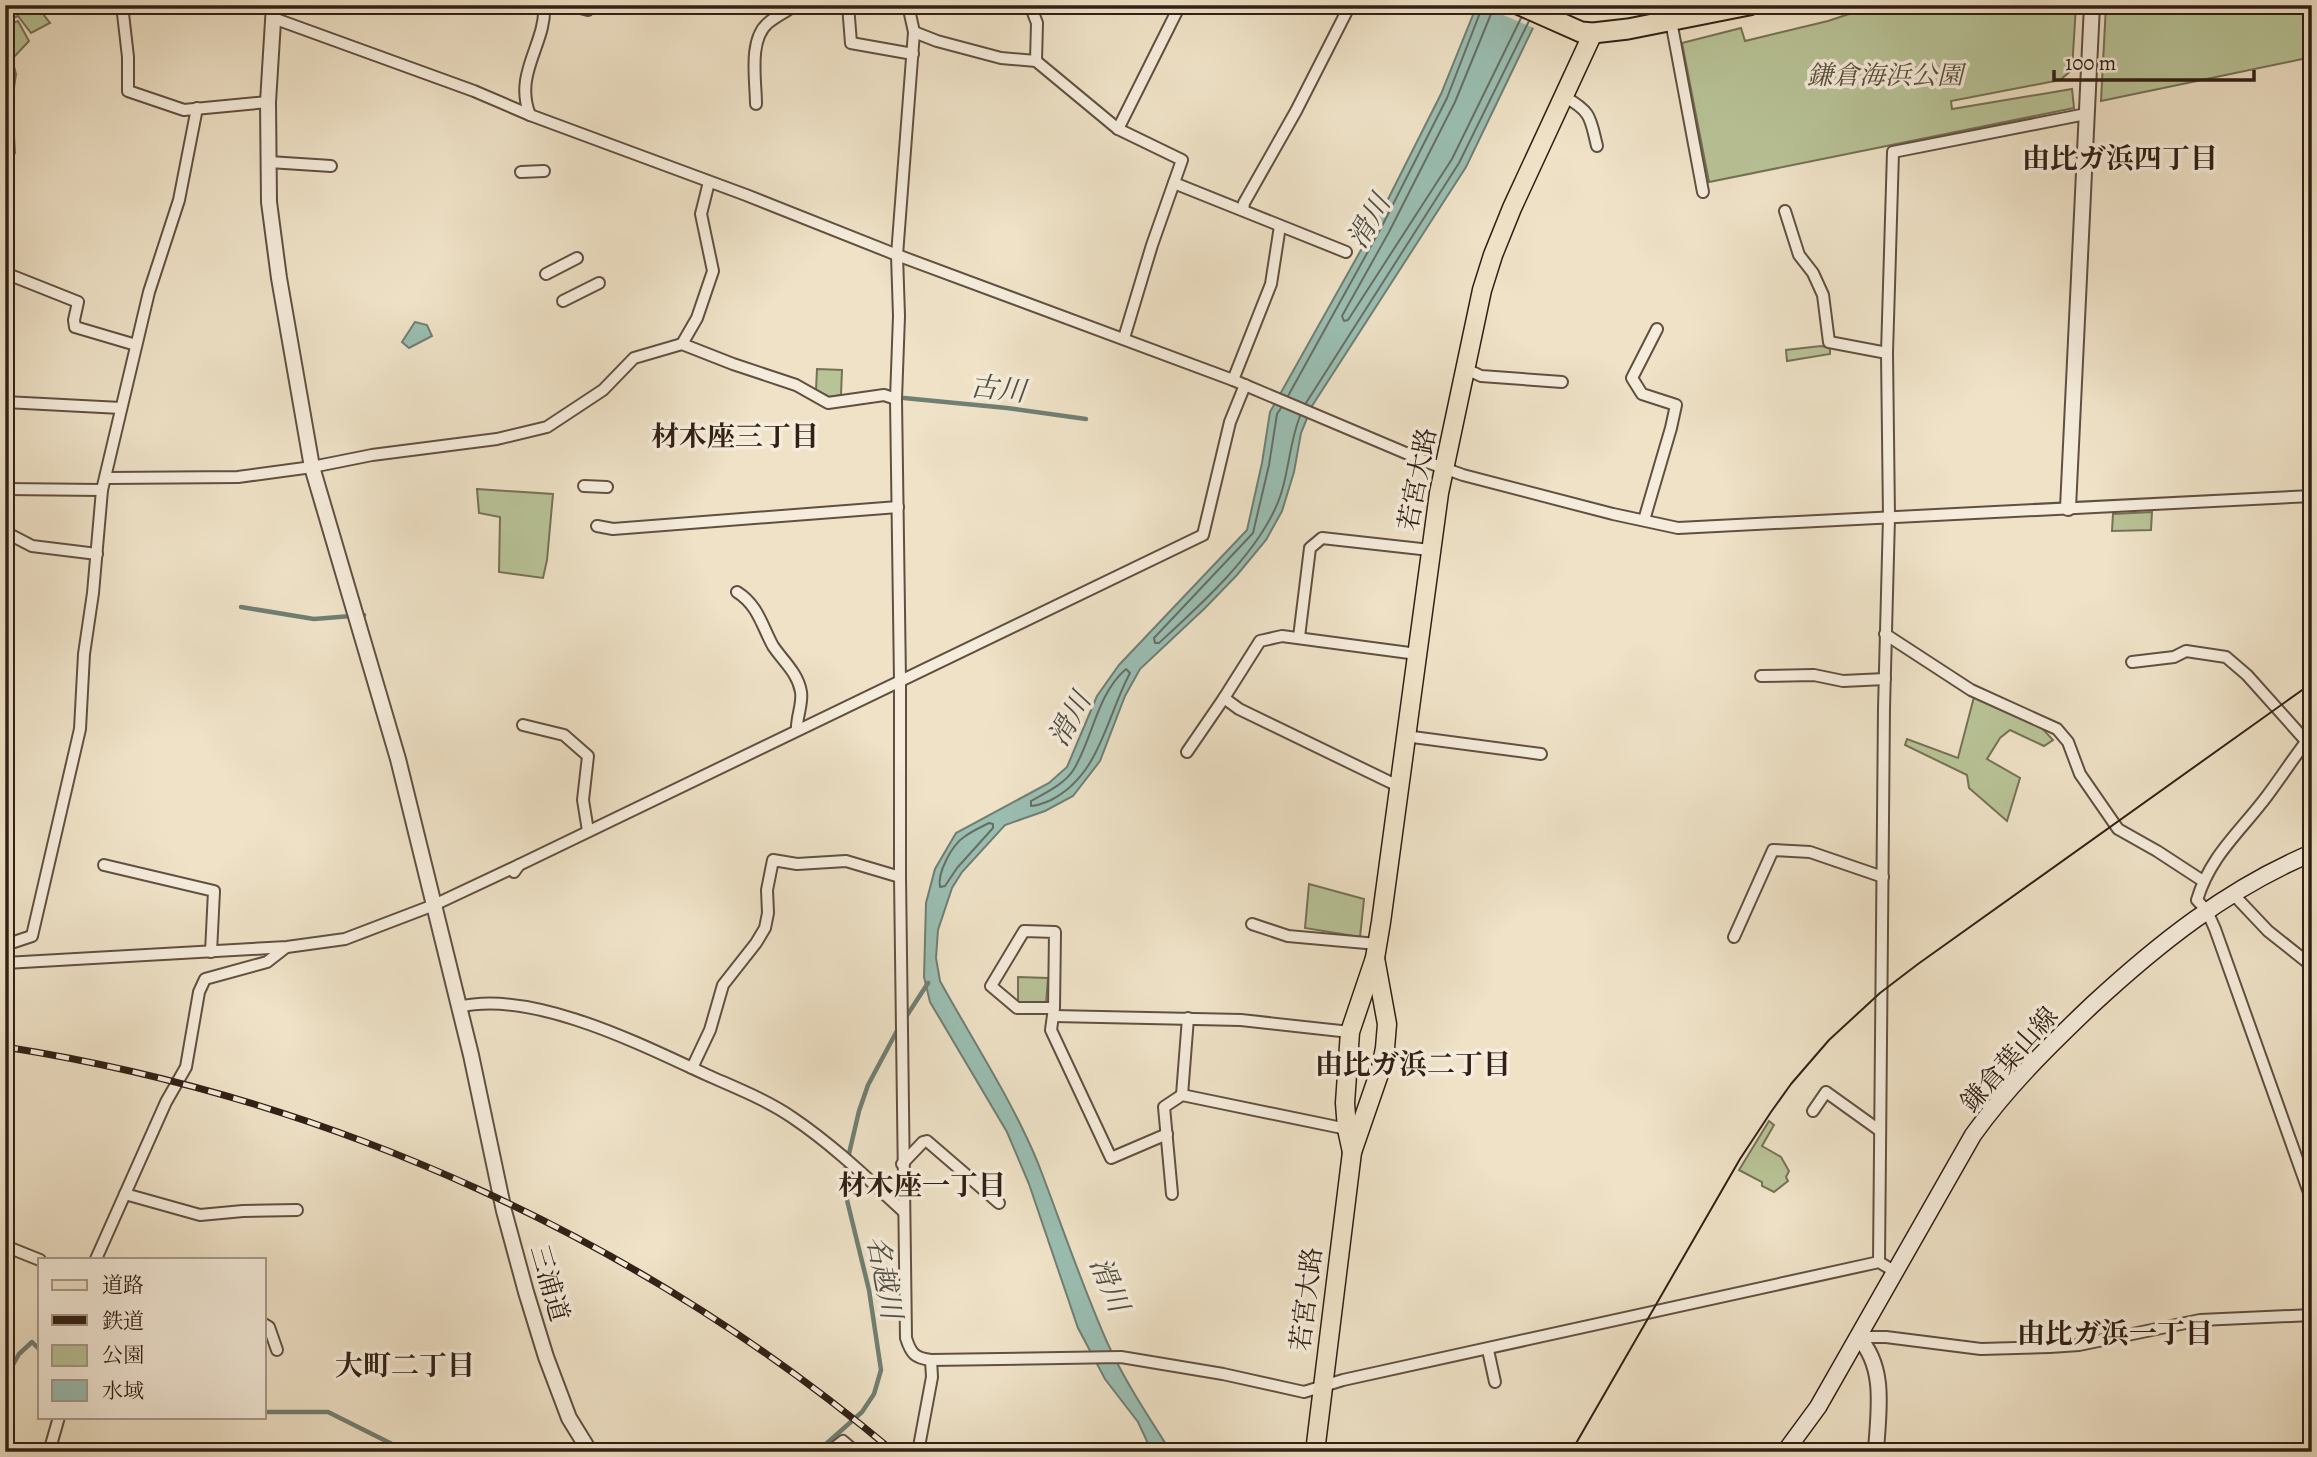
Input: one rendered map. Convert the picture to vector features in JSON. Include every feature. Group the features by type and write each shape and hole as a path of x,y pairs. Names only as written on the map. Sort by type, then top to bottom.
{"highway":[{"path":"1520,5 1581,32 1594,33 1749,5"}],"main road":[{"name":"若宮大路","path":"1352,1152 1347,1129 1345,1077 1350,1032 1376,951 1443,468 1482,290 1493,255 1523,183 1594,33"},
{"name":"鎌倉葉山線","path":"1785,1452 1818,1407 1973,1135 2000,1098 2039,1055 2168,938 2233,894 2312,853"},
{"name":"若宮大路","path":"1315,1452 1352,1152 1381,1068 1385,1048 1387,1024 1376,951"}],"street":[{"path":"122,5 128,57 128,91 184,110 268,102"},
{"path":"530,115 526,103 526,86 533,50 545,17 544,5"},
{"path":"569,5 588,10"},
{"path":"756,104 756,47 761,30 768,22 796,5"},
{"path":"848,5 852,43 913,54"},
{"path":"908,5 914,32 897,255 899,316 896,400 902,1164 906,1338 914,1356 932,1360 1121,1357 1223,1374 1304,1392 1879,1262 1895,1271"},
{"path":"1030,5 1037,23 1036,61"},
{"path":"1118,130 1180,5"},
{"path":"1243,210 1244,203 1296,111 1350,5"},
{"path":"2068,508 2092,5"},
{"path":"274,11 530,115 1233,380 1443,468 1613,514 1678,528 2312,496"},
{"name":"三浦道","path":"274,11 268,102 272,236 312,467 398,759 486,1120 504,1211 545,1357 569,1418 590,1452"},
{"path":"1671,21 1703,192"},
{"path":"914,32 1001,58 1036,61 1118,130 1182,160 1124,338"},
{"path":"1565,97 1582,106 1589,115 1597,146"},
{"path":"5,946 32,936 80,729 84,654 102,490 149,292 179,200 197,108"},
{"path":"1879,1262 1885,634 1889,517 1887,353 1893,152 2086,114"},
{"path":"268,162 331,166"},
{"path":"521,172 544,171"},
{"path":"682,344 697,318 713,271 701,214 709,182"},
{"path":"1174,183 1346,252"},
{"path":"1785,211 1799,255 1813,273 1824,295 1829,342 1887,353"},
{"path":"1233,380 1271,284 1280,226"},
{"path":"546,274 577,258"},
{"path":"5,273 78,302 75,327 136,345"},
{"path":"563,301 599,282"},
{"path":"1644,520 1676,405 1642,394 1632,378 1657,329"},
{"path":"106,478 238,477 312,467 372,455 497,439 547,427 603,390 634,358 682,344 796,385 828,403 884,396 896,400"},
{"path":"1466,369 1481,376 1562,382"},
{"path":"5,963 287,947 354,937 517,869 587,831 1203,535 1230,422 1245,385"},
{"path":"5,402 121,408"},
{"path":"584,486 607,487"},
{"path":"5,489 102,490"},
{"path":"597,526 613,529 898,507"},
{"path":"5,532 32,546 97,554"},
{"path":"1299,637 1310,548 1322,538 1430,551"},
{"path":"737,592 747,598 754,607 774,648 794,673 800,686 802,697 797,730"},
{"path":"1885,634 1971,690 2057,729 2068,742 2080,774 2118,829 2203,881"},
{"path":"1187,752 1260,641 1282,636 1299,637 1417,654"},
{"path":"2132,662 2174,657 2186,651 2226,657 2309,738 2266,798 2221,851 2203,881 2197,900 2207,911 2215,929 2312,1201"},
{"path":"1761,676 1814,676 1843,681 1885,679"},
{"path":"1224,698 1239,709 1398,786"},
{"path":"523,725 564,735 588,756 583,800 587,831"},
{"path":"1405,736 1541,754"},
{"path":"1734,937 1773,850 1810,852 1883,877"},
{"path":"692,1068 710,1030 723,985 765,928 768,913 767,890 773,860 797,864 846,861 900,877"},
{"path":"104,865 214,891 211,952"},
{"path":"2233,894 2268,931 2312,965"},
{"path":"1252,924 1288,936 1376,951"},
{"path":"1167,1134 1111,1158 1051,1030 1054,1012 1055,932 1024,930 991,986 1017,1008 1054,1012 1241,1020 1350,1032"},
{"path":"96,1258 166,1102 186,1067 200,992 205,979 267,962 287,947"},
{"path":"459,1007 476,1003 543,1011 606,1030 692,1068 793,1117 903,1211"},
{"path":"1182,1095 1188,1018"},
{"path":"1813,1111 1826,1092 1880,1130"},
{"path":"1172,1194 1164,1107 1182,1095 1347,1129"},
{"path":"902,1164 927,1141 999,1203"},
{"path":"125,1194 200,1215 297,1210"},
{"path":"5,1246 38,1259"},
{"path":"1858,1337 1886,1337 1981,1349 2039,1348 2079,1345 2200,1320 2312,1315"},
{"path":"266,1325 277,1350"},
{"path":"1858,1337 1870,1349 1876,1369 1879,1399 1876,1452"},
{"path":"1488,1350 1495,1382"},
{"path":"918,1452 932,1377 932,1360"},
{"path":"49,1452 59,1418"},
{"path":"829,1452 843,1441 856,1452"}],"green space":[{"path":"5,5 36,5 50,23 31,33 18,16 5,22"},
{"name":"鎌倉海浜公園","path":"1876,5 2076,5 2072,70 2060,80 1951,101 1952,109 2072,89 2074,108 1709,182 1682,43 1741,28 1745,41 1828,21"},
{"path":"2106,5 2310,5 2312,57 2101,101"},
{"path":"18,21 29,41 12,59 16,74 12,101 15,153 5,157 5,26"},
{"path":"1821,346 1830,348 1830,354 1787,361 1786,350"},
{"path":"817,369 842,370 841,395 829,397 816,390"},
{"path":"477,489 553,494 543,578 499,572 500,517 479,513"},
{"path":"2152,512 2151,530 2112,531 2113,514"},
{"path":"1974,697 2040,726 2053,740 2044,746 2010,730 2000,738 1987,759 2020,778 2007,821 1969,788 1967,775 1905,745 1907,739 1958,758"},
{"path":"1309,884 1364,899 1360,937 1305,928"},
{"path":"1018,977 1048,978 1046,1004 1018,1003"},
{"path":"1769,1121 1774,1125 1762,1146 1781,1157 1789,1171 1786,1177 1788,1181 1774,1192 1739,1170"}],"water":[{"path":"1477,5 1544,5 1466,167 1312,406 1301,433 1294,472 1282,511 1266,540 1205,608 1140,669 1125,696 1100,761 1073,796 1045,811 1005,825 962,872 952,888 938,930 936,958 940,981 1028,1140 1107,1342 1137,1398 1171,1452 1152,1452 1138,1422 1105,1379 1078,1328 1029,1184 1007,1132 930,1002 924,977 926,903 935,869 956,833 1049,783 1067,767 1097,696 1119,665 1247,530 1270,412 1375,225 1441,94"},
{"path":"415,322 427,325 432,336 409,348 402,342"}],"pier":[{"path":"1480,5 1548,5 1536,29"}],"waterway":[{"name":"古川","path":"904,398 1086,419"},
{"path":"241,607 314,619 364,615"},
{"name":"名越川","path":"904,1020 928,983"},
{"name":"名越川","path":"817,1452 862,1412 874,1394 881,1370 869,1290 846,1196 844,1175 868,1085 899,1027"},
{"name":"名越川","path":"5,1379 19,1354 32,1342 38,1348"},
{"name":"名越川","path":"266,1412 328,1412 404,1452"}],"tram line":[{"path":"1571,1452 1740,1159 1791,1084 1829,1040 1880,993 1918,964 2312,683"}],"railway":[{"path":"5,1047 127,1070 246,1102 363,1141 477,1189 588,1244 694,1306 797,1376 894,1452"}],"district":[{"name":"由比ガ浜四丁目","path":"2120,158"},
{"name":"材木座三丁目","path":"735,436"},
{"name":"由比ガ浜二丁目","path":"1413,1064"},
{"name":"材木座一丁目","path":"922,1185"},
{"name":"由比ガ浜一丁目","path":"2115,1333"},
{"name":"大町二丁目","path":"405,1365"}],"water label":[{"name":"滑川","path":"1368,221"},
{"name":"滑川","path":"1069,719"},
{"name":"滑川","path":"1110,1284"}]}
